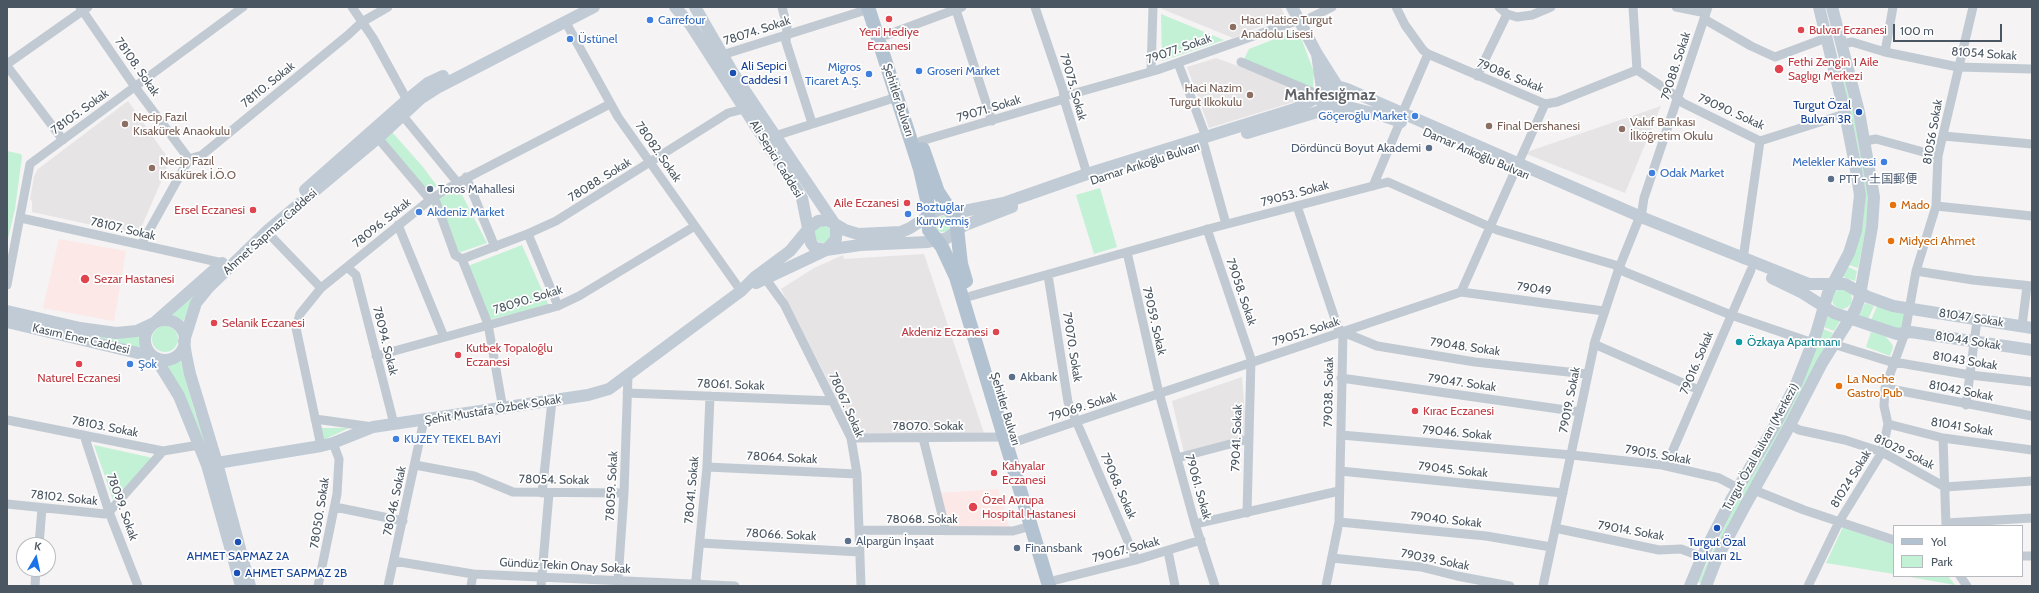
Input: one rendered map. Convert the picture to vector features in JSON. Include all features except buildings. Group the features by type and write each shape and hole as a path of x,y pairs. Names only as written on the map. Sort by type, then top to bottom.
{"main road":[{"name":"Ahmet Sapmaz Caddesi","path":"154,323 428,83 576,7"},
{"name":"Ahmet Sapmaz Caddesi","path":"250,586 217,463 190,374 184,341 196,303 202,295 267,232 378,138 420,99 437,88 594,7"},
{"name":"Ali Sepici Caddesi","path":"675,7 690,24 802,198 808,231"},
{"name":"Ali Sepici Caddesi","path":"695,7 722,55 775,137 833,222 845,230 858,234 892,233 910,228 927,216"},
{"path":"1292,7 1342,96 1340,102 1334,107 1328,107 1322,103 1317,90 1318,54"},
{"path":"1819,7 1845,114 1855,164 1859,207 1853,243 1828,293 1825,306 1834,313 1850,317 1858,304 1874,204 1865,141 1832,7"},
{"name":"Şehitler Bulvarı","path":"872,8 887,35 938,192 949,210"},
{"name":"Şehitler Bulvarı","path":"872,8 921,175 927,200 927,216"},
{"path":"1317,90 1330,84 1337,86"},
{"name":"Damar Arıkoğlu Bulvarı","path":"1337,86 1401,118 1783,283 1825,306"},
{"name":"Damar Arıkoğlu Bulvarı","path":"957,231 963,226 993,214 1294,109 1312,100 1317,90"},
{"name":"Damar Arıkoğlu Bulvarı","path":"949,210 965,211 1004,202 1087,174 1334,107 1401,118"},
{"path":"741,291 764,276 826,250 860,245 935,240 952,235 957,231 956,220 949,210 938,210 927,216 929,230 935,240"},
{"path":"764,276 818,221 828,220 833,222 837,230 836,239 826,250"},
{"name":"Damar Arıkoğlu Bulvarı","path":"1638,220 1809,284 1833,284"},
{"path":"808,231 811,244 815,248 826,250"},
{"name":"Şehitler Bulvarı","path":"957,231 961,264 1010,439 1032,526 1054,584"},
{"name":"Şehitler Bulvarı","path":"935,240 942,247 956,277 1010,439 1054,584"},
{"path":"1833,284 1845,284 1860,292"},
{"name":"Şehit Mustafa Özbek Sokak","path":"217,463 321,446 333,443 373,427 503,409 588,395 609,389 741,291"},
{"name":"81047 Sokak","path":"1860,292 1893,306 2027,327"},
{"name":"Turgut Özal Bulvarı (Merkezi)","path":"1690,586 1702,557 1738,488 1783,411 1813,343 1825,306"},
{"name":"Kasım Ener Caddesi","path":"7,311 73,327 110,332 137,331 154,323"},
{"name":"Turgut Özal Bulvarı (Merkezi)","path":"1706,586 1716,560 1833,344 1850,317"},
{"name":"81044 Sokak","path":"1850,317 1897,334 1911,332 2032,350"},
{"path":"155,357 161,360 174,357 183,347 184,341 181,329 172,322 166,320 154,323 146,334 146,347 155,357 178,396 207,465 240,586"},
{"name":"Kasım Ener Caddesi","path":"7,322 155,357"}],"street":[{"name":"78105. Sokak","path":"7,284 21,218 30,164 243,7"},
{"path":"352,7 407,100"},
{"name":"78110. Sokak","path":"190,159 202,155 362,22 388,7"},
{"path":"782,7 787,26 786,42 812,124"},
{"name":"79075. Sokak","path":"1035,7 1065,97 1087,174"},
{"name":"79077. Sokak","path":"1065,97 1178,63 1299,20 1304,21 1332,7"},
{"name":"79086. Sokak","path":"1396,7 1405,25 1423,50 1428,54 1545,104 1557,102 1637,70"},
{"path":"1500,7 1507,14 1516,17 1532,15 1550,7"},
{"path":"1633,7 1637,70"},
{"path":"1676,7 1706,13 1751,46 1775,57 1826,38"},
{"path":"1885,52 1892,7"},
{"name":"81056 Sokak","path":"1905,333 1916,271 1936,206 1938,156 1973,7"},
{"name":"78108. Sokak","path":"84,8 135,87 190,159"},
{"path":"63,140 7,65 84,8"},
{"name":"78074. Sokak","path":"722,55 872,8"},
{"path":"887,35 959,8 992,121"},
{"path":"1150,8 1151,71"},
{"name":"79088. Sokak","path":"1638,220 1706,13"},
{"path":"1477,76 1507,14"},
{"name":"78082. Sokak","path":"565,21 610,104 741,291"},
{"name":"81054 Sokak","path":"1842,44 1852,42 1885,52 1958,67 2032,69"},
{"path":"1373,186 1428,54"},
{"path":"1241,62 1317,90"},
{"path":"1178,63 1205,141 1226,224"},
{"name":"79090. Sokak","path":"1637,70 1683,103 1760,141 1845,114"},
{"path":"775,137 897,97"},
{"name":"79071. Sokak","path":"921,142 1065,97"},
{"name":"78096. Sokak","path":"321,446 296,328 300,314 321,288 431,199 457,182 610,104"},
{"path":"1461,292 1492,227 1545,104"},
{"name":"78088. Sokak","path":"462,259 528,234 556,221 651,163 728,113 744,109"},
{"path":"403,116 457,182"},
{"path":"1943,136 2032,144"},
{"path":"378,138 431,199 436,202 454,255 462,259 488,324 503,409"},
{"path":"1865,141 1876,139 1938,156"},
{"path":"1743,259 1760,141"},
{"path":"141,245 190,159"},
{"path":"466,177 495,247"},
{"name":"79053. Sokak","path":"971,296 1207,229 1388,182 1492,227 1615,265 1625,272 1730,315 1813,343"},
{"name":"79038. Sokak","path":"1297,206 1338,328 1342,332 1339,522 1326,586"},
{"path":"1936,206 2032,216"},
{"name":"78107. Sokak","path":"21,218 218,262 220,265"},
{"name":"79019. Sokak","path":"1543,586 1572,455 1594,344 1619,268 1638,220"},
{"path":"398,225 444,337"},
{"name":"78090. Sokak","path":"376,356 558,306 579,296 695,226"},
{"name":"79058. Sokak","path":"1207,229 1251,363"},
{"path":"267,232 321,288"},
{"path":"528,234 558,306"},
{"name":"79059. Sokak","path":"1126,252 1159,395"},
{"name":"78094. Sokak","path":"347,267 356,275 394,424"},
{"name":"79016. Sokak","path":"1666,466 1730,315 1751,270"},
{"path":"1916,271 2029,286 2027,327"},
{"name":"79070. Sokak","path":"1048,275 1068,402 1076,422"},
{"name":"78067. Sokak","path":"764,276 784,304 851,438 857,474 861,586"},
{"name":"79052. Sokak","path":"1159,395 1461,292"},
{"name":"79049","path":"1461,292 1604,311"},
{"path":"1966,404 1977,320"},
{"name":"79048. Sokak","path":"1342,332 1384,347 1475,362 1587,374"},
{"name":"81024 Sokak","path":"1808,586 1839,522 1882,452 1888,424 1884,406 1885,388 1905,333"},
{"path":"1594,344 1699,390"},
{"name":"81043 Sokak","path":"1833,344 1895,362 1970,375 2032,382"},
{"name":"79041. Sokak","path":"1247,513 1251,363"},
{"name":"78059. Sokak","path":"618,580 624,493 628,376"},
{"name":"79047. Sokak","path":"1341,378 1580,412"},
{"name":"81042 Sokak","path":"1885,388 2032,416"},
{"name":"78061. Sokak","path":"627,393 833,401"},
{"name":"79069. Sokak","path":"1010,439 1076,422 1159,395"},
{"name":"79061. Sokak","path":"1159,395 1195,524 1215,586"},
{"name":"78041. Sokak","path":"699,585 696,579 706,467 710,396"},
{"path":"542,582 545,493 552,400"},
{"path":"315,419 373,427"},
{"name":"78103. Sokak","path":"7,420 164,451 199,445"},
{"name":"78046. Sokak","path":"388,586 424,420"},
{"name":"79068. Sokak","path":"1076,422 1136,560"},
{"name":"81041 Sokak","path":"1888,424 1943,438 2032,450"},
{"name":"81029 Sokak","path":"1790,425 1799,430 1846,440 1882,452 1945,486"},
{"name":"79046. Sokak","path":"1341,435 1572,455"},
{"name":"78099. Sokak","path":"84,436 109,512 138,586"},
{"name":"78070. Sokak","path":"851,438 1010,439"},
{"path":"923,438 946,531"},
{"path":"1943,438 1946,525 2032,518"},
{"path":"1177,458 1249,439"},
{"name":"78050. Sokak","path":"318,586 335,507 339,460 333,443"},
{"name":"78102. Sokak","path":"7,504 96,514 109,512 164,451"},
{"name":"79015. Sokak","path":"1572,455 1666,466 1719,478 1738,488"},
{"name":"78054. Sokak","path":"415,466 474,476 512,492 624,493"},
{"name":"78064. Sokak","path":"706,467 857,474"},
{"name":"79045. Sokak","path":"1340,471 1563,493"},
{"path":"1945,486 2032,481"},
{"path":"1754,490 1839,522 1893,540"},
{"path":"1195,524 1339,491"},
{"path":"335,507 403,521"},
{"path":"40,537 42,508"},
{"name":"79040. Sokak","path":"1339,522 1486,536 1551,547"},
{"name":"78068. Sokak","path":"859,530 1013,531 1032,526"},
{"name":"79014. Sokak","path":"1555,528 1659,550 1681,549 1702,557"},
{"name":"79067. Sokak","path":"1054,584 1201,540"},
{"name":"78066. Sokak","path":"700,543 860,552"},
{"path":"1168,551 1175,586"},
{"name":"79039. Sokak","path":"1332,558 1421,567 1457,576 1510,586"},
{"name":"Gündüz Tekin Onay Sokak","path":"394,560 473,574 542,582 618,580 639,584 735,586"},
{"path":"471,586 473,574"},
{"path":"1961,577 1967,586"}],"shaded area":[{"name":"Hacı Hatice Turgut Anadolu Lisesi","path":"1162,7 1281,7 1285,16 1233,38 1162,9"},
{"name":"Haci Nazim Turgut Ilkokulu","path":"1216,58 1304,90 1300,100 1209,128 1187,67"},
{"path":"128,101 170,161 138,235 32,212 32,201 30,200 34,176 38,169"},
{"name":"Vakıf Bankası İlköğretim Okulu","path":"1661,106 1625,193 1524,153"},
{"name":"Sezar Hastanesi","path":"59,239 126,251 114,321 43,308"},
{"path":"924,254 985,436 855,433 781,289 814,268 843,255 844,259"},
{"path":"1242,377 1247,437 1184,453 1172,401"},
{"name":"Özel Avrupa Hospital Hastanesi","path":"998,489 1009,527 950,528 939,493"}],"green space":[{"path":"1161,14 1224,40 1162,61"},
{"path":"1298,30 1314,72 1313,88 1243,61 1249,49"},
{"path":"1842,67 1855,121 1869,200 1866,229 1858,268 1849,265 1862,228 1865,200 1858,147 1839,68"},
{"path":"437,84 192,301 183,322 172,315 199,289"},
{"path":"392,132 423,167 437,186 427,194 384,139"},
{"path":"7,151 21,154 22,157 15,209 7,243"},
{"path":"1100,188 1117,247 1094,254 1076,195"},
{"path":"459,189 487,243 458,253 435,201"},
{"path":"940,216 946,216 951,221 949,230 946,232 940,232 935,227 935,221"},
{"path":"823,225 829,228 832,234 829,240 823,243 817,240 814,234 817,228"},
{"path":"522,245 549,306 487,320 468,266"},
{"path":"1848,267 1857,271 1855,281 1843,277"},
{"path":"1842,289 1849,292 1852,299 1849,306 1842,309 1835,306 1832,299 1835,292"},
{"path":"1865,303 1874,306 1868,319 1859,315"},
{"path":"1877,306 1904,313 1905,315 1901,330 1871,320"},
{"path":"1827,316 1840,321 1834,331 1824,327"},
{"path":"165,326 174,330 178,339 174,348 165,352 156,348 152,339 156,330"},
{"path":"1823,329 1833,333 1765,460 1762,458"},
{"path":"1871,332 1885,336 1892,344 1893,347 1890,356 1866,347"},
{"path":"66,333 140,336 141,348"},
{"path":"180,359 195,413 213,464 166,365"},
{"path":"319,428 349,428 323,440"},
{"path":"94,445 153,458 113,500"},
{"path":"1762,459 1765,461 1701,583 1698,582 1733,508"},
{"path":"1843,527 1893,545 1893,574 1826,563"},
{"path":"1910,577 1949,577 1955,585"}],"place":[{"name":"Yeni Hediye Eczanesi","path":"889,19"},
{"name":"Carrefour","path":"650,20"},
{"name":"Hacı Hatice Turgut Anadolu Lisesi","path":"1233,27"},
{"name":"Bulvar Eczanesi","path":"1801,30"},
{"name":"Üstünel","path":"570,39"},
{"name":"Fethi Zengin 1 Aile Saglıgı Merkezi","path":"1779,69"},
{"name":"Groseri Market","path":"919,71"},
{"name":"Ali Sepici Caddesi 1","path":"733,73"},
{"name":"Migros Ticaret A.Ş.","path":"869,74"},
{"name":"Haci Nazim Turgut Ilkokulu","path":"1250,95"},
{"name":"Turgut Özal Bulvarı 3R","path":"1859,112"},
{"name":"Göçeroğlu Market","path":"1415,116"},
{"name":"Necip Fazıl Kısakürek Anaokulu","path":"125,124"},
{"name":"Final Dershanesi","path":"1489,126"},
{"name":"Vakıf Bankası İlköğretim Okulu","path":"1622,129"},
{"name":"Dördüncü Boyut Akademi","path":"1429,148"},
{"name":"Melekler Kahvesi","path":"1884,162"},
{"name":"Necip Fazıl Kısakürek İ.Ö.O","path":"152,168"},
{"name":"Odak Market","path":"1652,173"},
{"name":"PTT - 土国郵便","path":"1831,179"},
{"name":"Toros Mahallesi","path":"430,189"},
{"name":"Aile Eczanesi","path":"907,203"},
{"name":"Mado","path":"1893,205"},
{"name":"Ersel Eczanesi","path":"253,210"},
{"name":"Akdeniz Market","path":"419,212"},
{"name":"Boztuğlar Kuruyemiş","path":"908,214"},
{"name":"Midyeci Ahmet","path":"1891,241"},
{"name":"Sezar Hastanesi","path":"85,279"},
{"name":"Selanik Eczanesi","path":"214,323"},
{"name":"Akdeniz Eczanesi","path":"996,332"},
{"name":"Özkaya Apartmanı","path":"1739,342"},
{"name":"Kutbek Topaloğlu Eczanesi","path":"458,355"},
{"name":"Naturel Eczanesi","path":"79,364"},
{"name":"Şok","path":"130,364"},
{"name":"Akbank","path":"1012,377"},
{"name":"La Noche Gastro Pub","path":"1839,386"},
{"name":"Kırac Eczanesi","path":"1415,411"},
{"name":"KUZEY TEKEL BAYİ","path":"396,439"},
{"name":"Kahyalar Eczanesi","path":"994,473"},
{"name":"Özel Avrupa Hospital Hastanesi","path":"973,507"},
{"name":"Turgut Özal Bulvarı 2L","path":"1717,528"},
{"name":"Alpargün İnşaat","path":"848,541"},
{"name":"AHMET SAPMAZ 2A","path":"238,542"},
{"name":"Finansbank","path":"1017,548"},
{"name":"AHMET SAPMAZ 2B","path":"237,573"}],"district":[{"name":"Mahfesığmaz","path":"1330,95"}]}
